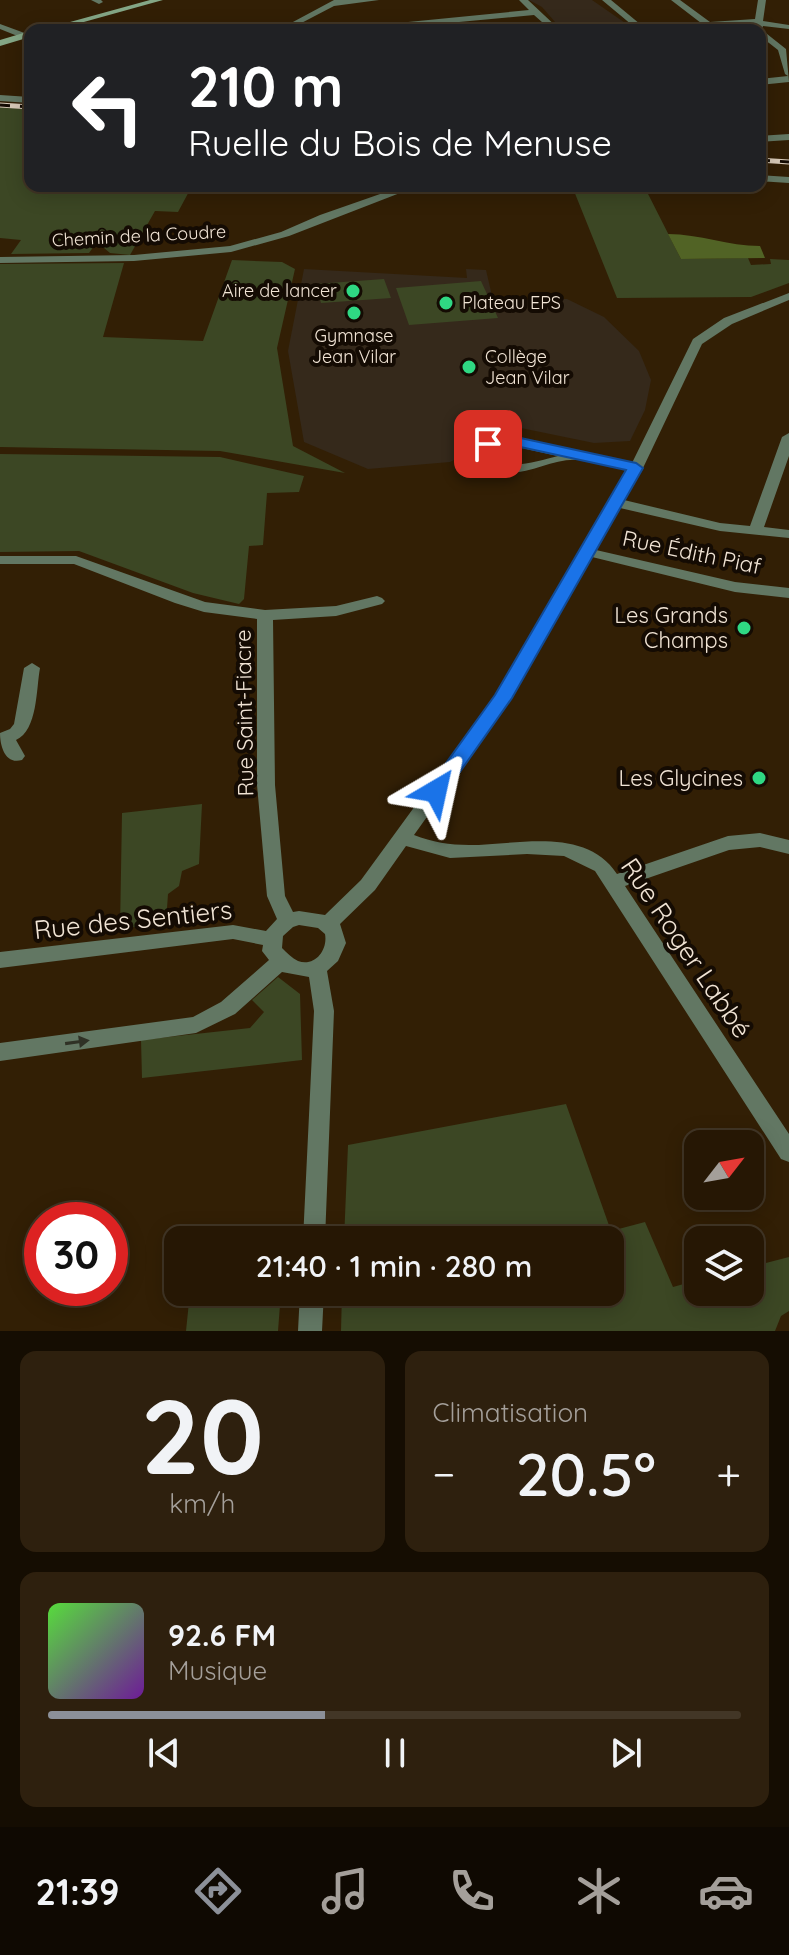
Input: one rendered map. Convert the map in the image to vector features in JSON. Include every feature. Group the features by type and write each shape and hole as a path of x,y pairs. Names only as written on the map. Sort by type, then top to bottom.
{"main road":[{"path":"79,24 159,0"},
{"path":"73,24 87,21"},
{"path":"0,46 24,38"}],"street":[{"path":"294,24 336,2 375,0"},
{"path":"523,0 549,24"},
{"path":"606,0 636,24"},
{"path":"675,0 707,24"},
{"path":"758,24 762,0"},
{"path":"410,24 536,12"},
{"path":"0,26 24,35"},
{"path":"766,26 789,27"},
{"path":"766,34 780,47 789,76 766,81"},
{"path":"766,48 780,47"},
{"path":"0,98 24,100"},
{"path":"766,139 789,137"},
{"path":"766,178 789,180"},
{"name":"Chemin de la Coudre","path":"0,260 134,258 231,249 285,234 396,192"},
{"path":"328,924 368,885 503,698 636,468 697,342 705,334 736,317 789,296"},
{"path":"755,531 789,437"},
{"path":"573,456 501,468 486,461 481,451 488,444 503,440 636,468"},
{"path":"614,502 720,527 789,534"},
{"name":"Rue Édith Piaf","path":"587,552 735,587 789,593"},
{"path":"0,560 76,560 192,604 265,615"},
{"name":"Rue Saint-Fiacre","path":"287,921 276,896 266,785 265,615 359,608 377,601"},
{"path":"16,756 4,740 22,725 32,668"},
{"name":"Rue Roger Labbé","path":"401,837 448,851 534,846 571,850 602,866 789,1152"},
{"path":"615,882 728,843 760,840 789,847"},
{"path":"313,918 328,924 338,942 335,954 317,967 291,968 280,962 272,951 271,939 287,921 313,918"},
{"name":"Rue des Sentiers","path":"0,960 233,932 271,939"},
{"path":"0,1052 196,1025 228,1008 280,962"},
{"path":"315,1226 324,1011 317,967"},
{"path":"310,1331 311,1306"}],"shaded area":[{"path":"529,0 592,0 627,24 557,24 542,7"},
{"name":"Collège Jean Vilar","path":"304,269 467,278 466,269 486,270 493,300 567,299 604,317 639,351 651,380 645,410 630,441 594,443 516,427 490,427 476,430 463,438 458,445 456,459 450,462 368,469 304,442 288,351"}],"green space":[{"path":"0,107 24,109 24,192 189,192 178,212 155,211 130,255 110,253 97,242 89,253 11,254 21,240 0,238"},
{"path":"574,192 647,192 681,259 748,258 751,265 771,264 770,259 789,260 789,283 751,297 617,298"},
{"path":"668,234 760,246 765,258 681,259"},
{"path":"232,260 282,262 295,269 277,348 293,446 345,473 220,451 0,447 0,264 124,263 103,337 203,341"},
{"name":"Aire de lancer","path":"384,279 391,298 321,303 316,284"},
{"name":"Plateau EPS","path":"481,281 498,318 409,325 396,288"},
{"path":"0,454 220,457 304,476 299,492 267,493 263,545 249,546 244,599 239,604 193,593 79,551 0,552"},
{"path":"202,804 199,864 182,871 179,886 168,894 166,923 120,929 122,813"},
{"path":"278,977 300,994 302,1060 142,1078 141,1040 250,1028 264,1012 252,1000"},
{"path":"566,1104 609,1226 345,1226 348,1145"},
{"path":"645,1222 673,1287 684,1284 684,1306 764,1306 764,1263 789,1257 789,1311 781,1316 775,1331 341,1331 342,1306 624,1306 624,1228"},
{"path":"189,1306 280,1306 278,1331 186,1331"}],"railway":[{"path":"0,105 24,107"},
{"path":"766,160 789,162"}],"place":[{"name":"Aire de lancer","path":"353,291"},
{"name":"Plateau EPS","path":"446,303"},
{"name":"Gymnase Jean Vilar","path":"354,313"},
{"name":"Collège Jean Vilar","path":"469,367"},
{"name":"Les Grands Champs","path":"744,628"},
{"name":"Les Glycines","path":"759,778"}],"route":[{"path":"436,791 503,698 636,468 516,442 503,440 488,444"}]}
